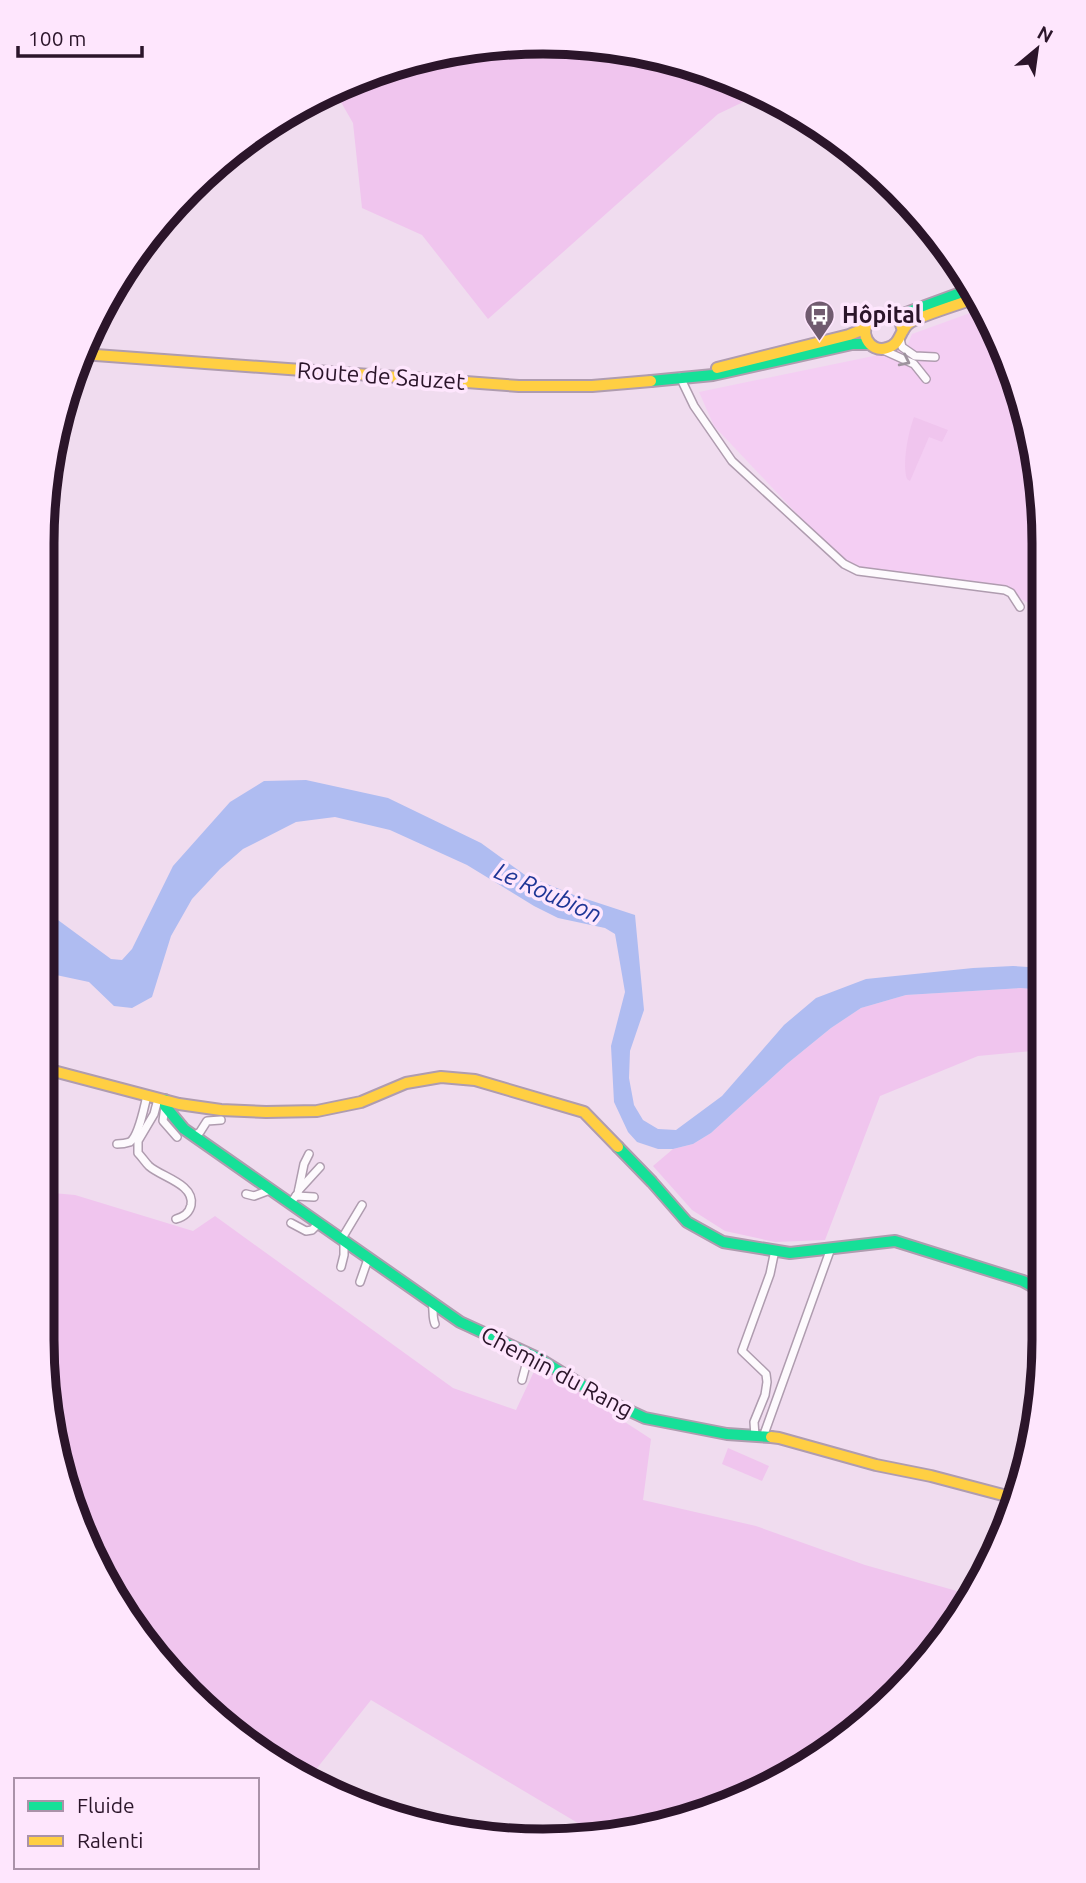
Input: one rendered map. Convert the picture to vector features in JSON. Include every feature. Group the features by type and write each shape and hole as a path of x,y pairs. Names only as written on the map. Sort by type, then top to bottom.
{"street":[{"path":"895,317 962,292"},
{"path":"879,349 894,344 909,323 967,301"},
{"path":"926,379 914,364 868,344 864,329 874,317 889,314 900,321 902,347 915,356 935,357"},
{"name":"Route de Sauzet","path":"680,377 864,329"},
{"name":"Route de Sauzet","path":"92,355 519,386 593,386 713,375 840,347 868,344"},
{"path":"680,377 694,406 733,461 844,564 858,571 1005,590 1011,593 1020,607"},
{"path":"54,1072 179,1104 221,1110 266,1112 317,1111 361,1102 406,1083 441,1077 475,1080 584,1112 687,1222 723,1242 790,1253 895,1241 1032,1286"},
{"path":"159,1100 163,1121 177,1137"},
{"path":"117,1144 128,1143 133,1139 138,1127 159,1100"},
{"path":"159,1100 138,1140 138,1153 150,1167 184,1187 189,1193 192,1202 190,1210 184,1217 176,1219"},
{"name":"Chemin du Rang","path":"159,1100 184,1129 270,1190 295,1197 318,1224 460,1322 505,1349 529,1354 606,1400 645,1418 727,1434 779,1438 876,1465 1006,1496"},
{"path":"194,1136 201,1132 207,1121 221,1120"},
{"path":"295,1197 309,1154"},
{"path":"295,1197 320,1167"},
{"path":"246,1194 254,1196 270,1190"},
{"path":"295,1197 314,1197"},
{"path":"341,1266 344,1255 343,1241 362,1205"},
{"path":"291,1223 306,1231 312,1230 318,1224"},
{"path":"759,1437 831,1248"},
{"path":"759,1437 754,1422 765,1395 766,1374 742,1351 771,1274 775,1250"},
{"path":"360,1282 368,1259"},
{"path":"432,1303 432,1318 435,1324"},
{"path":"522,1380 529,1354"}],"shaded area":[{"path":"511,55 607,58 700,80 748,100 718,114 488,319 422,235 362,208 353,123 339,99 356,91 417,71 479,58"},
{"path":"973,312 995,356 1015,417 1028,479 1032,605 1008,592 850,570 714,426 699,392 893,352 907,347 912,334"},
{"path":"914,417 948,430 942,442 929,437 910,481 907,479 905,457"},
{"path":"1032,989 1032,1051 978,1056 880,1096 825,1240 775,1242 725,1231 692,1210 653,1166 673,1149 693,1144 711,1133 831,1028 861,1008 906,995"},
{"path":"54,1193 75,1195 193,1231 215,1216 453,1388 516,1410 537,1365 651,1439 643,1500 756,1526 865,1565 961,1592 931,1638 889,1686 841,1728 815,1746 730,1792 669,1812 607,1825 585,1827 371,1700 315,1771 245,1728 197,1686 155,1638 137,1612 91,1527 80,1497 64,1435 55,1372"},
{"path":"728,1448 769,1466 762,1481 722,1464"}],"water":[{"name":"Le Roubion","path":"306,780 388,798 481,843 525,875 635,915 644,1010 630,1051 629,1078 634,1105 643,1120 658,1129 676,1130 722,1096 784,1025 816,998 866,979 1013,966 1032,967 1032,989 906,995 861,1008 788,1063 711,1133 693,1144 673,1149 658,1149 637,1142 628,1132 614,1102 611,1046 625,992 615,934 605,928 558,918 467,865 390,830 335,817 296,822 243,849 192,899 171,936 152,997 132,1008 114,1006 89,982 54,975 54,917 111,959 122,960 132,949 173,866 230,802 264,781"}],"traffic: fast":[{"path":"895,317 962,292"},
{"path":"651,381 713,375 852,344 868,344"},
{"path":"165,1100 165,1106 184,1129 460,1322 538,1358 606,1400 645,1418 727,1434 771,1437"},
{"path":"618,1147 687,1222 723,1242 790,1253 895,1241 1032,1286"}],"traffic: slow":[{"path":"903,331 913,321 967,301"},
{"path":"889,314 900,321 903,331 895,344 881,349 870,344 865,334 868,323 879,316 889,314"},
{"path":"717,368 864,329"},
{"path":"92,355 519,386 592,386 651,381"},
{"path":"54,1071 179,1104 221,1110 266,1112 317,1111 361,1102 406,1083 441,1077 475,1080 584,1112 618,1147"},
{"path":"771,1437 1006,1496"}],"place":[{"name":"Hôpital","path":"819,342"}]}
